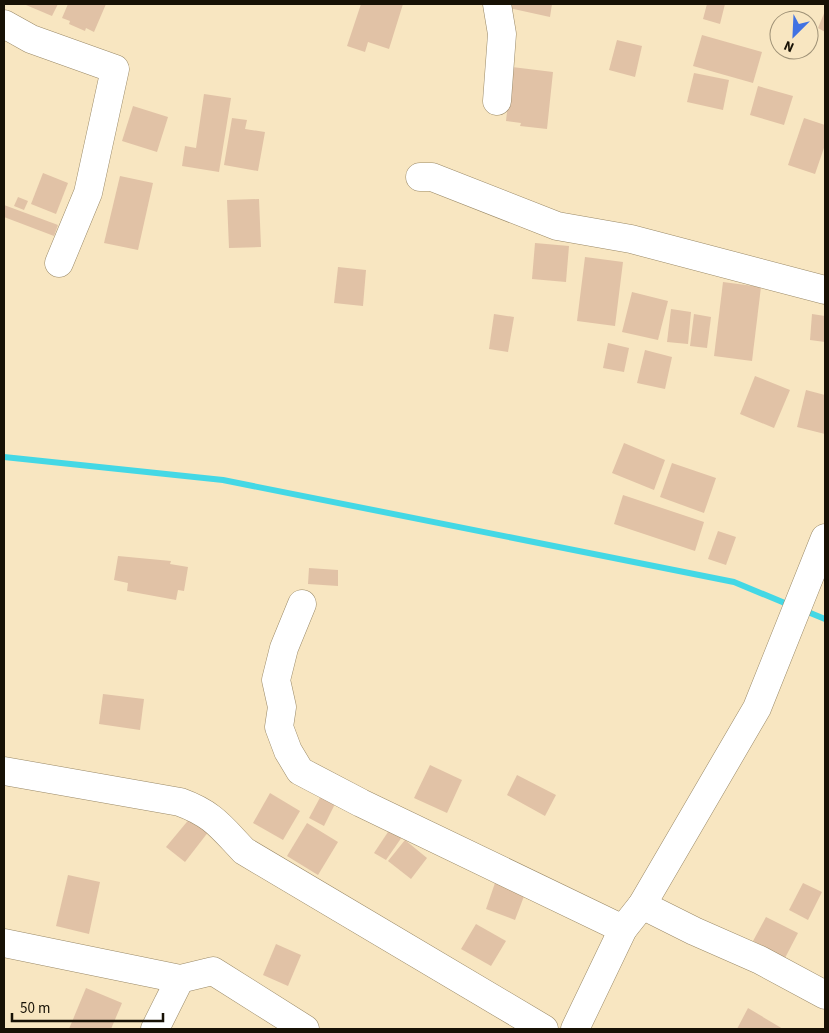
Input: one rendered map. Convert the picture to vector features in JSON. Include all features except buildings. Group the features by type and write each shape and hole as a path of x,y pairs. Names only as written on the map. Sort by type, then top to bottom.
{"street":[{"path":"497,4 502,34 497,101"},
{"path":"4,24 30,39 115,69 88,192 59,262"},
{"path":"420,177 432,177 557,226 632,239 825,290"},
{"path":"574,1029 623,929 642,905 757,708 825,538"},
{"path":"302,604 284,648 276,680 282,707 279,727 288,751 300,771 361,803 623,929"},
{"path":"4,771 180,802 195,807 226,829 244,851 544,1029"},
{"path":"642,905 694,931 760,960 825,996"},
{"path":"4,943 180,979 213,971 305,1029"},
{"path":"154,1029 180,979"}],"waterway":[{"path":"4,457 223,480 734,582 792,606"},
{"path":"803,610 825,619"}]}
